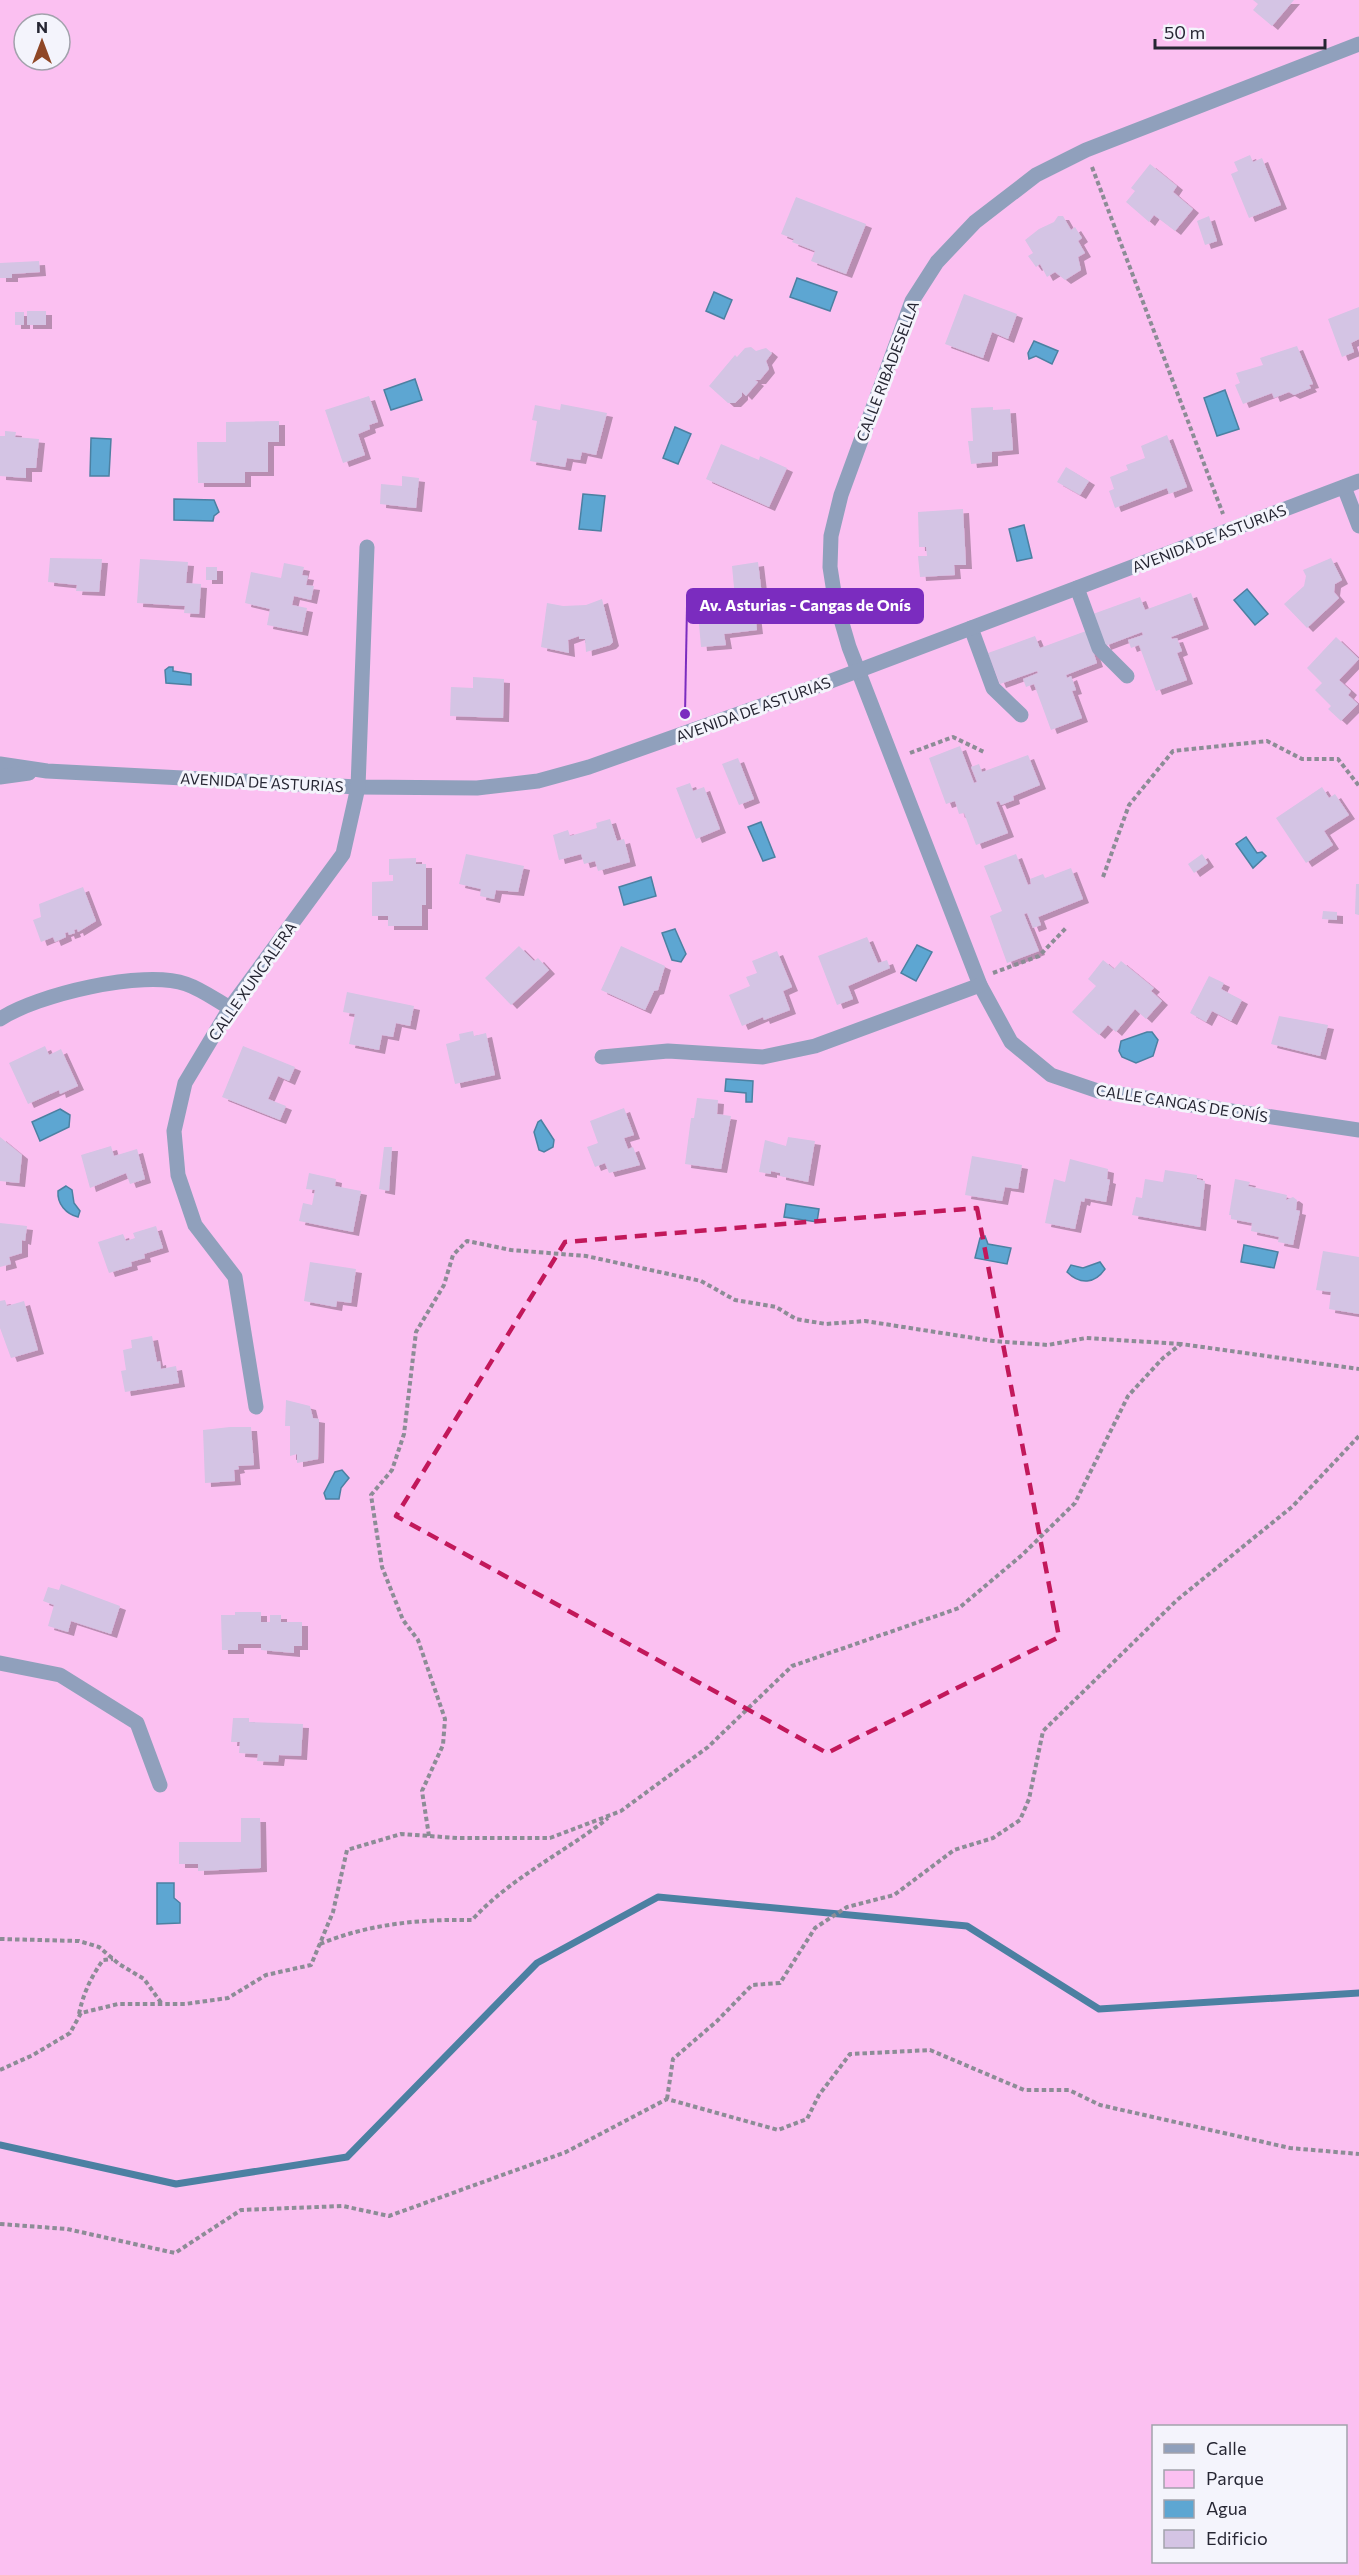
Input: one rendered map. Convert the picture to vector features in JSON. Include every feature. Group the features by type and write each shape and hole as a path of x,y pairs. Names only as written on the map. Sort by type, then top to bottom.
{"street":[{"name":"CALLE RIBADESELLA","path":"858,670 835,599 830,567 831,536 841,495 912,301 937,262 975,222 1036,175 1086,150 1359,44"},
{"name":"AVENIDA DE ASTURIAS","path":"0,764 47,771 358,788 477,788 538,782 691,732 1359,481"},
{"path":"1344,487 1359,526"},
{"name":"CALLE XUNCALERA","path":"256,1407 236,1277 195,1225 178,1175 174,1131 185,1083 230,1008 343,854 358,788 367,547"},
{"path":"1077,588 1099,648 1127,675"},
{"path":"971,628 993,688 1021,715"},
{"name":"CALLE CANGAS DE ONÍS","path":"858,670 979,982 1011,1042 1050,1075 1098,1091 1359,1130"},
{"name":"AVENIDA DE ASTURIAS","path":"0,777 47,771"},
{"path":"0,1020 16,1009 105,984 155,979 186,984 230,1008"},
{"path":"602,1057 668,1051 763,1057 815,1046 979,982"},
{"path":"1,1660 60,1675 137,1723 160,1785"}],"path":[{"path":"1086,150 1229,531"},
{"path":"892,760 953,737 984,752"},
{"path":"1103,877 1129,805 1173,751 1267,741 1302,759 1338,759 1359,786"},
{"path":"979,982 1039,956 1066,928"},
{"path":"429,1836 422,1791 443,1745 445,1719 418,1640 403,1620 382,1567 371,1495 392,1470 404,1434 416,1332 444,1285 453,1255 467,1241 511,1250 586,1256 701,1281 735,1300 776,1307 796,1320 826,1324 865,1321 993,1341 1048,1345 1086,1338 1181,1344 1359,1369"},
{"path":"79,2016 81,2013 118,2004 163,2005 228,1998 266,1975 311,1965 333,1912 347,1850 401,1834 550,1838 621,1811 708,1748 792,1666 959,1608 1022,1556 1075,1503 1128,1396 1163,1358 1181,1344"},
{"path":"667,2100 673,2058 717,2021 752,1985 780,1983 815,1928 847,1907 894,1895 954,1850 993,1838 1020,1820 1029,1798 1043,1731 1177,1600 1293,1506 1359,1436"},
{"path":"320,1944 353,1930 416,1922 472,1920 492,1899 573,1846 612,1814"},
{"path":"0,1939 79,1941 99,1947 144,1979 163,2005"},
{"path":"0,2070 33,2055 70,2033 79,2016 83,1994 96,1970 104,1960 114,1959"},
{"path":"0,2224 67,2229 175,2253 241,2210 343,2206 389,2216 566,2152 667,2100 778,2130 807,2119 819,2095 850,2054 930,2050 1024,2090 1069,2090 1100,2105 1290,2148 1359,2154"}],"highlighted area":[{"path":"977,1208 1059,1637 827,1753 396,1516 565,1242"}],"green space":[{"path":"0,0 1359,0 1359,2575 0,2575"}],"water":[{"path":"797,278 837,292 830,311 790,297"},
{"path":"714,292 732,300 724,319 706,311"},
{"path":"1034,341 1058,351 1052,364 1036,356 1029,359 1028,353"},
{"path":"415,379 422,400 391,410 384,390"},
{"path":"1225,390 1239,429 1217,436 1204,398"},
{"path":"675,427 691,434 678,464 663,458"},
{"path":"91,438 111,439 109,476 90,476"},
{"path":"583,494 605,496 601,531 579,529"},
{"path":"174,499 214,500 219,512 214,516 213,521 174,520"},
{"path":"1024,525 1032,558 1017,561 1009,529"},
{"path":"1247,589 1268,614 1255,625 1234,600"},
{"path":"173,667 173,671 191,674 191,685 166,683 165,670"},
{"path":"761,822 775,857 763,861 748,827"},
{"path":"1246,837 1257,853 1262,852 1266,856 1253,868 1236,844"},
{"path":"651,877 656,896 624,905 619,887"},
{"path":"675,929 686,954 681,962 672,960 662,933"},
{"path":"917,945 932,952 916,981 901,973"},
{"path":"1152,1032 1158,1040 1153,1056 1136,1063 1122,1057 1119,1051 1121,1041"},
{"path":"726,1079 753,1081 752,1102 746,1102 746,1093 725,1091"},
{"path":"60,1109 70,1115 69,1127 40,1141 32,1122"},
{"path":"541,1120 554,1140 553,1147 544,1152 539,1150 534,1132"},
{"path":"66,1186 72,1190 74,1203 80,1211 78,1217 66,1211 59,1200 58,1191"},
{"path":"786,1204 819,1209 817,1222 784,1217"},
{"path":"985,1236 988,1244 1011,1248 1007,1264 975,1258 980,1238"},
{"path":"1244,1245 1278,1252 1274,1268 1241,1262"},
{"path":"1100,1262 1105,1269 1092,1280 1082,1281 1067,1272 1071,1265 1083,1268"},
{"path":"342,1470 349,1478 341,1488 339,1499 326,1499 324,1493 335,1472"},
{"path":"157,1883 174,1883 174,1898 180,1903 180,1923 157,1924"}],"building":[{"path":"1253,0 1294,0 1272,26 1253,10 1258,4"},
{"path":"1250,155 1253,162 1262,158 1281,205 1249,218 1231,174 1238,171 1234,162"},
{"path":"1150,164 1177,186 1173,192 1193,209 1175,231 1154,215 1149,222 1126,202 1135,191 1131,188"},
{"path":"796,197 866,224 846,274 811,261 815,251 792,242 794,239 781,234"},
{"path":"1058,216 1063,216 1071,230 1075,227 1082,238 1078,241 1085,253 1078,257 1081,270 1065,280 1055,272 1047,277 1040,264 1036,267 1028,256 1033,253 1025,240 1039,229 1054,222"},
{"path":"1209,216 1217,241 1205,245 1197,221"},
{"path":"39,261 40,272 12,274 12,278 0,278 0,263"},
{"path":"964,294 1017,314 1008,339 992,332 983,358 945,344"},
{"path":"1359,307 1359,339 1351,343 1354,352 1342,357 1328,319"},
{"path":"27,311 46,311 46,325 27,325"},
{"path":"15,312 24,312 24,325 15,325"},
{"path":"1297,346 1313,384 1309,385 1311,388 1294,395 1289,392 1274,398 1272,393 1243,404 1235,385 1240,383 1236,373 1263,365 1260,358"},
{"path":"751,347 756,351 766,348 772,353 766,361 769,369 760,380 755,380 758,382 746,396 742,392 742,396 735,403 728,403 709,386 735,355 737,357 745,348"},
{"path":"369,396 378,422 369,425 370,429 358,434 365,455 343,463 325,410"},
{"path":"561,404 607,413 596,455 582,452 580,460 567,458 565,467 530,461 537,421 532,420 535,405 560,410"},
{"path":"993,407 993,410 1010,409 1013,450 992,452 992,462 971,464 968,441 973,441 971,408"},
{"path":"279,421 279,442 268,442 268,472 245,472 245,483 198,483 197,442 226,442 226,422"},
{"path":"5,431 16,432 15,437 39,439 36,468 26,468 26,478 0,476 0,436 5,436"},
{"path":"1167,435 1187,487 1169,494 1167,488 1115,508 1109,491 1114,489 1110,477 1128,470 1126,465 1145,458 1141,446"},
{"path":"721,444 759,460 760,456 787,468 769,507 706,479"},
{"path":"1066,467 1089,481 1080,495 1057,482"},
{"path":"402,476 419,478 416,508 380,504 381,484 402,486"},
{"path":"963,509 966,565 954,565 955,575 920,577 918,556 927,556 926,547 919,547 918,512"},
{"path":"50,558 102,559 99,592 76,591 77,585 48,582"},
{"path":"1331,558 1342,580 1335,584 1334,592 1339,598 1307,628 1284,604 1304,586 1306,576 1303,570"},
{"path":"140,559 188,562 186,583 201,584 199,614 184,613 185,606 137,603"},
{"path":"758,562 763,604 754,605 757,630 724,634 726,645 701,647 699,624 708,623 705,601 735,598 732,566"},
{"path":"284,563 304,567 302,575 308,576 306,585 314,586 311,600 294,596 292,605 307,608 302,632 267,625 270,609 245,603 251,572 281,578"},
{"path":"206,567 217,567 217,580 206,580"},
{"path":"1191,593 1203,625 1171,637 1172,639 1177,638 1182,651 1177,653 1187,680 1156,691 1139,645 1131,648 1128,640 1143,635 1142,632 1105,646 1093,614 1140,597 1145,610"},
{"path":"602,599 613,642 610,645 586,652 585,639 579,639 579,636 568,640 569,653 541,647 547,603 563,606 586,605"},
{"path":"1086,631 1097,663 1066,675 1067,678 1071,676 1076,690 1072,691 1082,718 1051,730 1034,684 1026,687 1023,679 1038,673 1037,671 1000,684 988,653 1035,636 1040,648"},
{"path":"1336,637 1359,659 1339,680 1351,691 1348,695 1358,704 1341,721 1328,709 1331,706 1315,690 1322,683 1307,668"},
{"path":"473,677 504,679 503,718 450,716 451,687 473,688"},
{"path":"960,746 974,783 977,782 971,767 979,764 982,772 1028,755 1040,785 1013,796 1014,800 1001,805 999,801 996,802 1008,833 976,845 964,813 959,814 955,801 946,804 929,758"},
{"path":"738,758 754,799 739,805 722,764"},
{"path":"690,783 693,791 704,787 720,829 696,839 676,788"},
{"path":"1322,787 1329,798 1335,794 1349,815 1324,831 1333,845 1306,863 1276,818"},
{"path":"610,819 617,841 624,839 630,862 598,871 595,861 584,864 581,854 559,860 553,835 568,830 570,836 597,828 596,823"},
{"path":"466,854 524,866 518,892 496,890 494,899 480,896 481,889 459,884"},
{"path":"1016,854 1028,885 1031,884 1030,879 1043,874 1045,878 1071,868 1083,899 1038,917 1041,925 1033,928 1027,913 1024,914 1039,951 1007,963 990,916 1002,911 984,866"},
{"path":"1202,854 1208,863 1194,873 1188,864"},
{"path":"416,858 416,864 426,864 426,905 422,905 422,926 388,926 388,916 372,916 372,882 393,881 393,875 389,875 389,859"},
{"path":"1356,884 1359,884 1359,915 1355,914"},
{"path":"83,887 96,921 78,932 77,929 74,930 75,933 69,935 68,932 65,933 66,937 55,942 53,937 41,942 33,920 41,917 39,904"},
{"path":"1323,911 1337,912 1337,920 1322,919"},
{"path":"867,937 878,963 887,960 890,968 848,986 853,999 837,1005 818,956"},
{"path":"519,946 534,961 538,958 549,970 511,1005 485,978"},
{"path":"621,946 665,966 658,990 654,991 645,1010 601,990"},
{"path":"777,951 792,987 783,991 790,1010 764,1020 763,1017 742,1026 729,995 750,986 746,977 757,973 752,961"},
{"path":"1103,960 1114,969 1121,961 1154,988 1151,991 1162,1001 1146,1019 1135,1009 1116,1032 1108,1025 1099,1035 1072,1012 1096,986 1088,979"},
{"path":"1209,976 1224,983 1221,989 1242,1000 1231,1021 1212,1011 1206,1022 1190,1013"},
{"path":"347,992 414,1006 410,1026 396,1023 393,1037 382,1035 379,1050 349,1044 355,1014 343,1012"},
{"path":"1279,1016 1328,1025 1320,1056 1271,1044"},
{"path":"473,1031 474,1036 486,1033 495,1075 455,1084 446,1044 460,1040 459,1034"},
{"path":"45,1046 49,1055 61,1049 78,1086 60,1094 59,1090 28,1104 9,1063"},
{"path":"243,1046 295,1067 289,1081 278,1076 268,1099 286,1106 280,1120 222,1097"},
{"path":"697,1098 718,1100 717,1114 731,1116 721,1169 685,1164 691,1118 694,1118"},
{"path":"624,1108 634,1135 624,1138 628,1149 633,1147 640,1165 609,1173 605,1163 595,1167 587,1147 598,1143 590,1121"},
{"path":"0,1137 22,1155 19,1183 0,1181"},
{"path":"788,1137 815,1141 808,1182 780,1176 780,1173 771,1171 771,1174 759,1172 765,1140 786,1146"},
{"path":"111,1146 114,1156 137,1149 145,1179 130,1184 126,1173 90,1188 81,1155"},
{"path":"384,1147 392,1147 389,1191 379,1189"},
{"path":"972,1156 1022,1165 1018,1189 1005,1187 1002,1201 965,1195"},
{"path":"1070,1159 1108,1169 1107,1179 1110,1180 1106,1202 1085,1198 1084,1202 1081,1201 1075,1229 1045,1223 1054,1179 1065,1182"},
{"path":"1165,1170 1197,1175 1197,1179 1205,1181 1200,1227 1132,1215 1136,1197 1142,1198 1145,1179 1163,1182"},
{"path":"309,1173 336,1179 335,1186 361,1191 353,1232 299,1221 303,1203 312,1205 315,1190 306,1189"},
{"path":"1235,1179 1250,1182 1248,1186 1287,1195 1286,1200 1293,1197 1297,1200 1296,1210 1300,1211 1293,1245 1278,1242 1279,1237 1251,1231 1252,1223 1231,1219 1229,1215"},
{"path":"0,1223 27,1226 25,1241 22,1240 22,1253 9,1257 11,1264 0,1267"},
{"path":"156,1226 163,1248 144,1254 145,1258 131,1262 132,1266 109,1273 98,1242 123,1234 126,1241 135,1238 133,1233"},
{"path":"1323,1251 1359,1257 1359,1314 1329,1309 1331,1292 1316,1290"},
{"path":"310,1262 356,1269 351,1303 337,1301 336,1307 304,1301"},
{"path":"5,1300 7,1306 24,1301 38,1350 11,1358 0,1328 0,1301"},
{"path":"152,1336 157,1362 160,1361 161,1369 176,1366 179,1383 125,1392 121,1371 126,1370 123,1350 132,1348 131,1340"},
{"path":"286,1400 310,1406 313,1418 319,1419 318,1459 297,1463 297,1454 290,1456 290,1426 285,1426"},
{"path":"251,1427 254,1465 238,1466 239,1469 234,1470 235,1481 205,1483 203,1430"},
{"path":"61,1584 120,1606 111,1634 71,1621 68,1632 48,1626 54,1605 43,1601 48,1587 59,1590"},
{"path":"235,1612 261,1612 261,1622 270,1622 270,1615 281,1615 281,1622 302,1622 302,1646 294,1646 294,1653 261,1650 261,1644 238,1644 238,1650 222,1650 221,1615 235,1615"},
{"path":"233,1718 249,1718 249,1722 303,1724 301,1756 279,1755 278,1762 257,1761 258,1754 239,1753 240,1742 231,1742"},
{"path":"241,1818 260,1818 261,1868 198,1871 198,1864 179,1864 179,1842 241,1842"}],"waterway":[{"path":"0,2145 176,2184 347,2157 537,1963 658,1897 967,1926 1099,2009 1359,1993"}],"place":[{"name":"Av. Asturias - Cangas de Onís","path":"685,714"}]}
